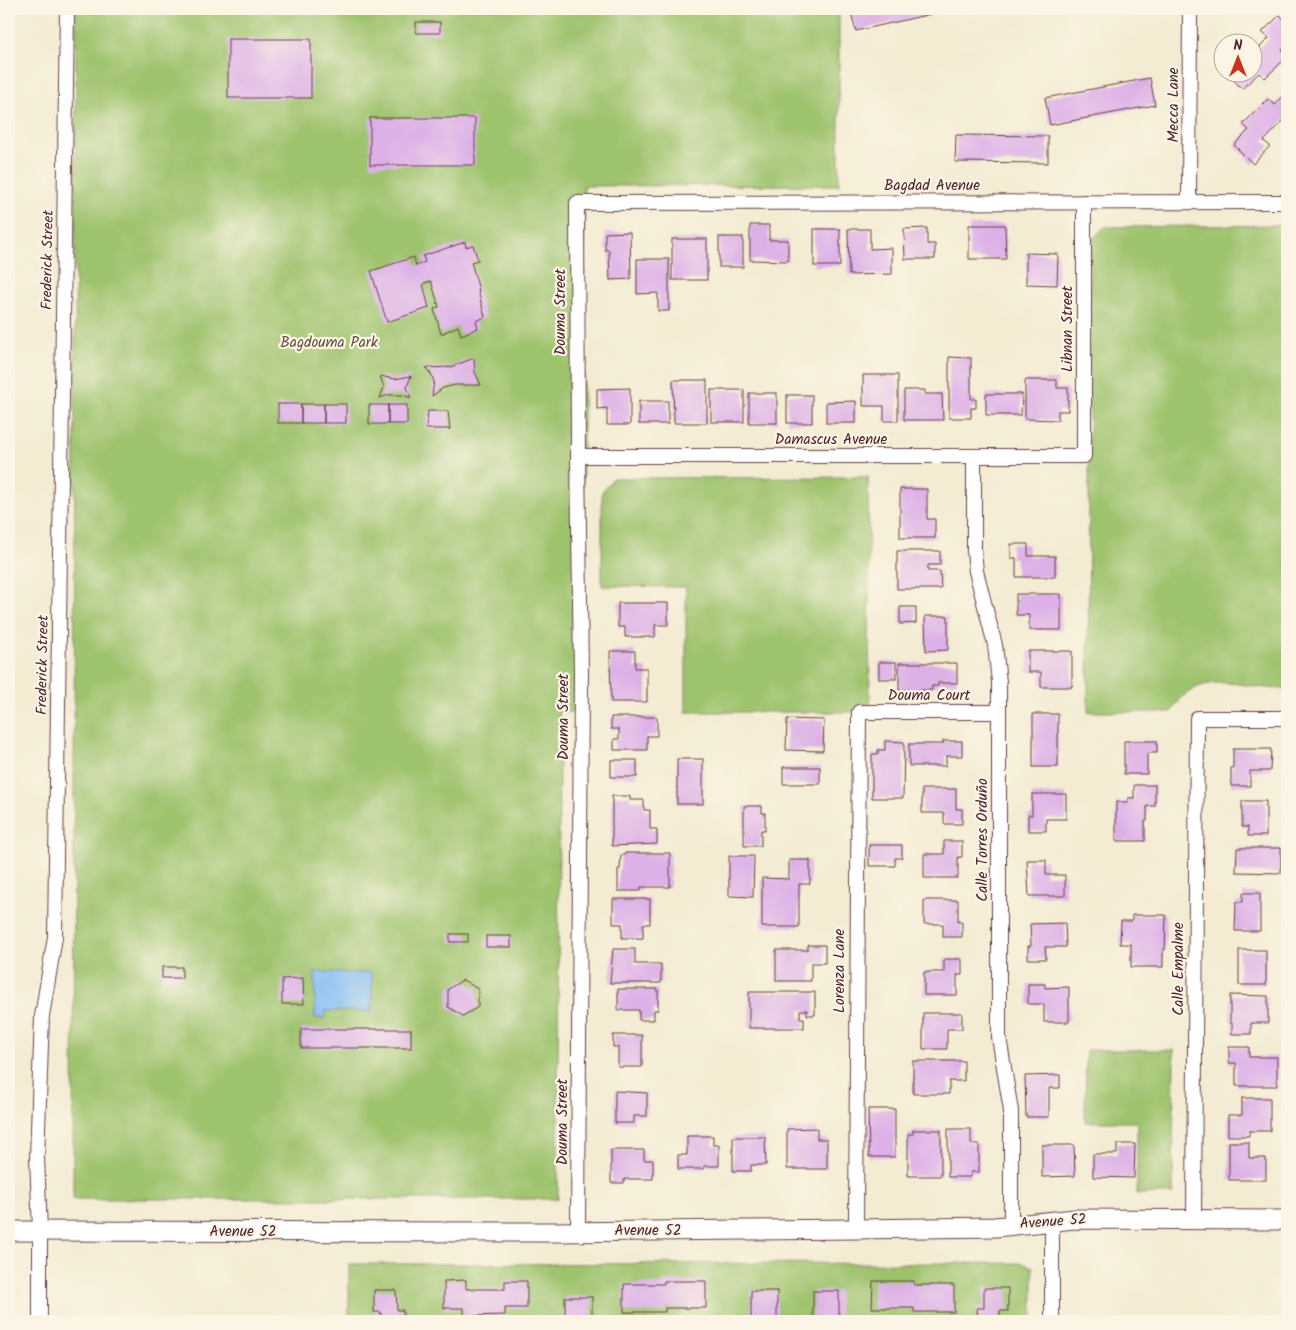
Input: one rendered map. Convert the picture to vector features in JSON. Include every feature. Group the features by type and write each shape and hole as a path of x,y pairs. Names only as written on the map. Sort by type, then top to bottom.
{"main road":[{"name":"Avenue 52","path":"9,1231 856,1229 1011,1226 1075,1219 1287,1220"}],"street":[{"name":"Frederick Street","path":"40,1321 40,1231 37,1158 42,1016 55,937 67,9"},
{"name":"Mecca Lane","path":"1189,202 1190,9"},
{"name":"Libnan Street","path":"1084,202 1084,456"},
{"name":"Bagdad Avenue","path":"578,203 1287,202"},
{"name":"Douma Street","path":"578,203 578,456 581,674 578,1231"},
{"name":"Damascus Avenue","path":"578,456 1084,456"},
{"name":"Calle Torres Orduño","path":"974,456 974,551 976,571 998,662 999,1037 1011,1111 1011,1226"},
{"name":"Douma Court","path":"859,712 999,712"},
{"name":"Lorenza Lane","path":"856,1229 859,712"},
{"name":"Calle Empalme","path":"1194,1220 1197,718 1287,718"},
{"path":"1052,1222 1052,1321"}],"green space":[{"name":"Bagdouma Park","path":"76,9 839,9 839,185 584,186 582,712 559,712 558,1199 73,1199"},
{"path":"1287,225 1287,689 1239,684 1209,684 1195,688 1183,697 1171,712 1088,712 1090,241 1105,227"},
{"path":"868,477 870,712 686,712 686,587 602,586 602,492 613,478"},
{"path":"1086,1050 1174,1050 1173,1194 1137,1194 1137,1122 1085,1122"},
{"path":"1022,1263 1033,1267 1033,1321 349,1321 349,1264"}],"water":[{"path":"315,972 372,973 372,1011 326,1011 325,1018 315,1018"}],"building":[{"path":"850,9 949,9 949,10 856,31"},
{"path":"1280,15 1287,23 1287,45 1282,50 1287,57 1265,78 1264,43 1269,38 1262,32"},
{"path":"416,22 440,22 440,33 416,33"},
{"path":"228,39 311,39 311,98 228,98"},
{"path":"1150,78 1155,105 1050,125 1045,98"},
{"path":"1235,82 1249,82 1242,89"},
{"path":"1287,92 1287,121 1285,119 1264,141 1270,146 1253,164 1234,145 1249,130 1243,124 1268,99 1275,105"},
{"path":"370,118 475,118 475,165 370,165"},
{"path":"956,135 1048,136 1048,163 955,162"},
{"path":"750,225 769,225 769,240 788,240 788,261 750,260"},
{"path":"969,225 1005,225 1006,259 969,259"},
{"path":"927,228 927,244 935,244 935,259 905,259 904,229"},
{"path":"814,229 840,229 840,266 814,266"},
{"path":"848,229 870,229 870,249 892,248 892,274 849,275"},
{"path":"630,232 631,279 610,280 609,250 605,250 605,233"},
{"path":"719,237 743,237 743,267 719,267"},
{"path":"672,239 707,239 707,280 672,280"},
{"path":"465,242 466,247 473,245 478,260 471,262 485,317 476,321 478,328 461,335 458,326 441,334 434,309 439,307 431,281 423,284 429,308 387,322 371,271 414,257 416,266 425,262 423,256"},
{"path":"1026,253 1058,254 1057,285 1026,284"},
{"path":"637,259 669,259 669,311 658,311 658,293 637,294"},
{"path":"949,357 971,358 971,399 976,399 976,408 971,408 971,418 949,418"},
{"path":"474,358 475,372 481,385 455,385 443,388 432,396 434,381 426,368 451,367"},
{"path":"863,375 898,375 898,421 884,421 884,406 863,406"},
{"path":"380,376 395,379 411,376 407,387 411,398 403,395 388,395 380,398 384,387"},
{"path":"673,380 707,380 707,423 674,423"},
{"path":"1025,380 1057,380 1057,388 1068,388 1068,411 1058,411 1058,420 1025,419"},
{"path":"630,388 630,425 607,425 607,408 597,409 597,389"},
{"path":"711,390 744,390 744,422 711,422"},
{"path":"904,390 925,390 925,394 942,394 943,420 904,420"},
{"path":"749,393 777,393 777,423 749,423"},
{"path":"986,394 1022,394 1021,415 986,415"},
{"path":"787,395 812,395 812,423 787,423"},
{"path":"639,401 668,401 668,424 639,424"},
{"path":"856,401 856,423 826,423 826,402"},
{"path":"278,404 301,404 301,423 278,423"},
{"path":"301,404 346,404 346,423 301,423"},
{"path":"369,405 388,405 388,424 369,424"},
{"path":"388,405 407,405 407,424 388,424"},
{"path":"428,411 448,411 450,429 426,429"},
{"path":"900,489 927,489 927,519 935,519 935,538 900,538"},
{"path":"1011,544 1028,544 1028,556 1055,556 1055,577 1016,577 1016,558 1011,558"},
{"path":"897,551 940,551 940,565 928,565 928,571 940,571 941,589 897,589"},
{"path":"1016,594 1061,594 1061,630 1029,630 1029,615 1016,615"},
{"path":"618,603 668,603 668,625 655,625 655,637 625,637 625,627 618,627"},
{"path":"900,607 916,607 916,623 900,624"},
{"path":"925,616 948,616 948,650 926,651"},
{"path":"610,651 635,651 635,668 647,668 647,702 611,702"},
{"path":"1028,651 1072,651 1072,687 1041,687 1041,672 1028,672"},
{"path":"879,662 896,662 896,679 879,679"},
{"path":"899,663 957,663 957,683 938,683 938,686 932,686 932,690 899,690"},
{"path":"1033,714 1058,714 1058,767 1033,767"},
{"path":"611,717 657,717 657,736 647,736 647,750 614,750 614,739 619,739 619,729 611,729"},
{"path":"787,719 824,720 823,751 786,750"},
{"path":"885,741 904,742 903,798 872,798 872,754 878,754 878,750 885,750"},
{"path":"943,741 962,741 962,756 946,756 946,766 909,766 909,744 943,744"},
{"path":"1124,741 1157,741 1157,753 1147,753 1147,774 1124,774"},
{"path":"1233,749 1271,749 1270,771 1250,771 1250,786 1231,786"},
{"path":"677,759 703,759 703,804 677,804"},
{"path":"611,760 637,760 637,777 611,777"},
{"path":"783,767 820,767 820,784 783,784"},
{"path":"1134,785 1155,785 1155,806 1147,806 1145,841 1116,841 1116,802 1128,802 1128,798 1134,798"},
{"path":"922,789 956,789 956,809 962,809 962,824 944,824 944,813 922,813"},
{"path":"1032,794 1066,794 1066,819 1046,819 1046,831 1028,831 1028,815 1032,815"},
{"path":"612,796 630,796 630,800 644,800 644,810 650,810 650,829 657,829 657,844 612,846"},
{"path":"1242,801 1266,801 1266,836 1248,836 1248,827 1242,827"},
{"path":"744,806 762,806 762,813 765,813 765,830 761,830 761,846 744,846"},
{"path":"944,841 962,841 962,857 958,857 958,878 924,878 924,854 944,854"},
{"path":"869,845 902,845 902,858 895,858 895,866 869,866"},
{"path":"1237,848 1281,848 1281,873 1236,872"},
{"path":"625,853 670,853 670,887 641,887 641,891 618,891 618,869 620,869 621,855 625,855"},
{"path":"729,856 754,856 753,897 729,896"},
{"path":"789,860 810,860 810,884 799,884 799,927 762,927 762,878 789,879"},
{"path":"1027,860 1046,860 1046,875 1065,875 1065,896 1029,896"},
{"path":"1243,893 1260,893 1260,931 1235,931 1236,902 1243,902"},
{"path":"613,899 650,899 650,924 643,924 643,938 622,938 622,924 613,924"},
{"path":"924,900 958,900 958,922 962,922 962,937 943,937 943,924 924,924"},
{"path":"1132,915 1166,915 1163,967 1131,967 1131,944 1120,944 1121,921 1132,921"},
{"path":"1065,923 1066,947 1045,947 1046,959 1028,959 1028,946 1031,946 1030,924"},
{"path":"450,934 468,934 468,942 450,942"},
{"path":"486,936 511,936 511,947 486,947"},
{"path":"808,945 825,945 825,963 811,963 811,981 776,981 776,950 808,950"},
{"path":"613,949 635,949 635,964 661,964 661,983 610,983"},
{"path":"1239,950 1266,950 1266,985 1239,985"},
{"path":"944,959 962,959 962,975 957,975 957,995 924,995 924,972 944,972"},
{"path":"162,967 182,967 182,978 162,978"},
{"path":"303,978 304,1004 282,1004 282,979"},
{"path":"463,980 478,989 478,1007 463,1016 448,1007 448,989"},
{"path":"1028,984 1045,984 1045,988 1069,987 1069,1022 1044,1022 1044,1004 1028,1004"},
{"path":"618,989 658,989 658,1010 654,1010 654,1020 639,1020 639,1010 618,1010"},
{"path":"749,992 815,992 815,1015 807,1015 807,1010 800,1010 800,1018 804,1018 804,1028 749,1028"},
{"path":"1230,995 1268,996 1268,1023 1251,1023 1251,1034 1232,1034"},
{"path":"923,1013 962,1013 962,1029 947,1029 947,1049 923,1049"},
{"path":"301,1029 411,1029 411,1048 301,1048"},
{"path":"613,1035 642,1035 642,1067 618,1067 618,1047 613,1047"},
{"path":"1229,1047 1249,1047 1249,1057 1277,1057 1277,1086 1236,1086 1236,1063 1229,1063"},
{"path":"913,1061 964,1061 964,1081 949,1081 949,1094 913,1094"},
{"path":"1060,1075 1060,1088 1049,1088 1049,1117 1026,1117 1025,1076"},
{"path":"615,1091 647,1093 647,1116 634,1116 634,1123 615,1123"},
{"path":"1242,1098 1270,1098 1270,1131 1249,1131 1249,1136 1228,1136 1228,1115 1242,1115"},
{"path":"868,1109 895,1109 895,1157 869,1157"},
{"path":"817,1128 817,1139 827,1139 827,1169 787,1169 787,1129"},
{"path":"948,1129 971,1129 971,1144 979,1144 979,1172 971,1172 971,1177 948,1177"},
{"path":"913,1130 941,1130 941,1176 908,1176 908,1134 913,1134"},
{"path":"687,1136 713,1136 713,1145 719,1145 719,1166 704,1166 704,1169 678,1169 678,1155 687,1155"},
{"path":"733,1137 765,1137 766,1165 751,1165 751,1171 733,1171"},
{"path":"1229,1142 1249,1142 1249,1158 1266,1158 1266,1180 1229,1180"},
{"path":"1117,1144 1135,1144 1134,1178 1093,1177 1093,1154 1117,1154"},
{"path":"1042,1145 1074,1145 1075,1176 1042,1177"},
{"path":"611,1150 644,1150 644,1160 653,1160 653,1179 624,1179 624,1183 611,1183"},
{"path":"466,1280 466,1289 505,1289 505,1281 527,1281 527,1308 505,1308 505,1315 464,1316 464,1308 444,1308 444,1281"},
{"path":"664,1281 706,1281 706,1308 665,1308 665,1312 624,1312 624,1284 664,1284"},
{"path":"873,1281 914,1281 914,1285 954,1285 954,1312 914,1312 914,1308 872,1308"},
{"path":"984,1288 1008,1288 1008,1311 1000,1311 1000,1321 978,1321 977,1308 984,1308"},
{"path":"374,1290 396,1290 397,1310 403,1310 403,1321 381,1321 381,1312 374,1312"},
{"path":"751,1291 777,1291 777,1321 751,1321"},
{"path":"813,1291 839,1291 839,1321 813,1321"},
{"path":"565,1297 592,1297 592,1321 565,1321"}]}
